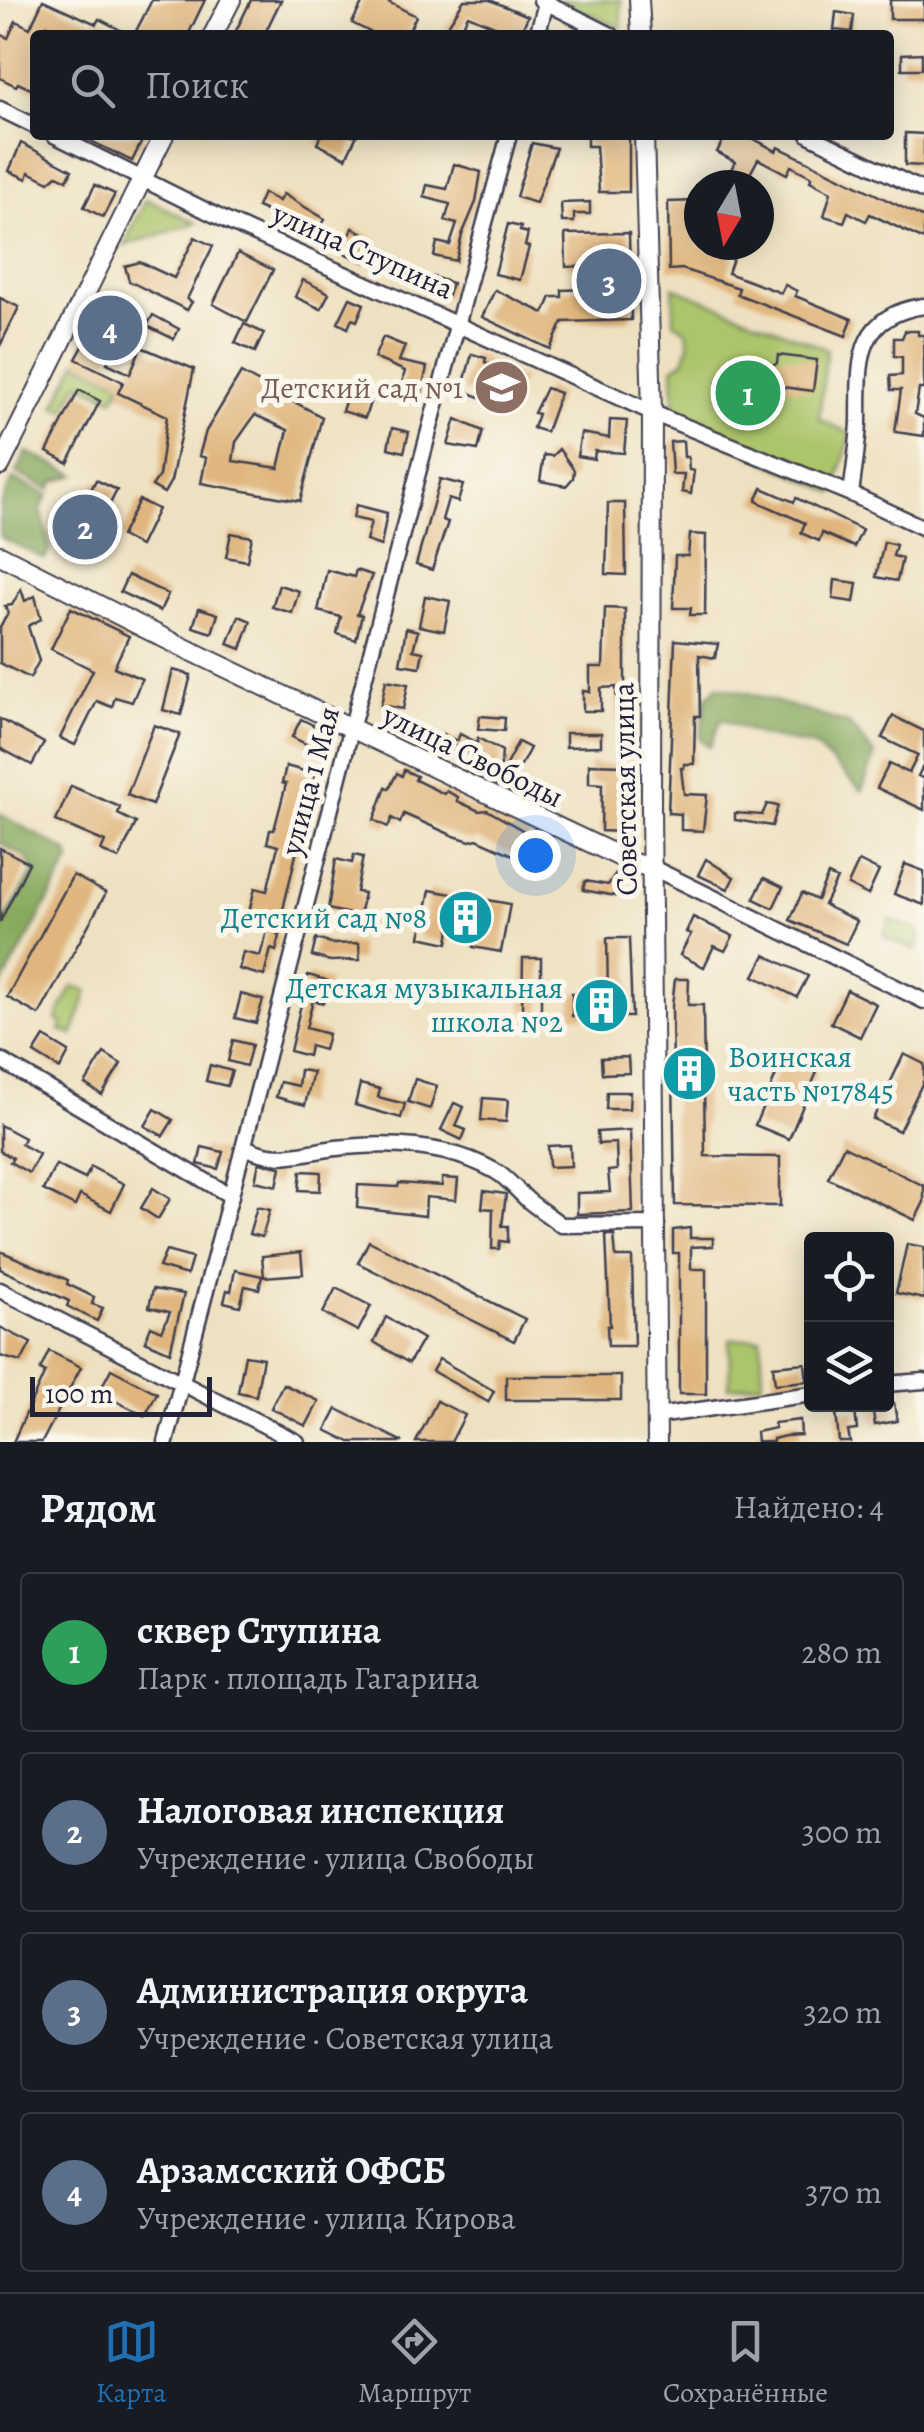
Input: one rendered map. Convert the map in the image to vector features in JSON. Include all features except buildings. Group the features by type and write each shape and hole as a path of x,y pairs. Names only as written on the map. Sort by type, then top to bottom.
{"street":[{"path":"215,30 230,0"},
{"path":"639,0 641,30"},
{"path":"538,30 545,1 601,30"},
{"path":"0,109 30,124"},
{"name":"улица Ступина","path":"64,140 231,222 652,412 924,528"},
{"path":"0,466 162,140"},
{"name":"улица 1 Мая","path":"166,1442 508,140"},
{"name":"Советская улица","path":"644,140 652,412 657,1442"},
{"path":"819,140 924,191"},
{"path":"851,494 857,452 860,354 872,332 890,317 924,306"},
{"name":"улица Свободы","path":"0,555 166,639 924,1000"},
{"path":"0,1060 231,1196"},
{"path":"245,1147 258,1154 282,1158 338,1147 425,1148 498,1172 561,1225 656,1224"},
{"path":"0,1290 298,1442"},
{"path":"894,1383 924,1380"},
{"path":"657,1416 804,1395"}],"green space":[{"path":"557,0 621,0 621,28"},
{"path":"146,199 196,223 124,246"},
{"path":"673,287 827,349 819,419 851,434 834,493 674,419 673,367 684,361 689,346 687,331 674,322"},
{"path":"77,362 121,383 114,399 79,383 65,410 55,406"},
{"path":"27,451 76,475 54,482 50,490 17,473"},
{"path":"13,479 48,495 41,508 50,549 45,559 0,537 0,506"},
{"path":"718,686 849,724 875,755 862,791 815,746 762,736 721,719 710,747 700,739 706,698"},
{"path":"0,814 68,852 70,861 0,989 0,928 34,871 27,858 0,843"},
{"path":"890,919 917,930 920,937 916,950 883,937"},
{"path":"72,987 88,991 73,1035 60,1030 63,1023 56,1020"},
{"path":"761,1338 763,1383 729,1387 730,1340"}],"place":[{"name":"Администрация округа","path":"609,281"},
{"name":"Арзамсский ОФСБ","path":"110,328"},
{"name":"Детский сад №1","path":"502,388"},
{"name":"сквер Ступина","path":"748,393"},
{"name":"Налоговая инспекция","path":"85,527"},
{"name":"Детский сад №8","path":"466,918"},
{"name":"Детская музыкальная школа №2","path":"602,1005"},
{"name":"Воинская часть №17845","path":"689,1074"}]}
